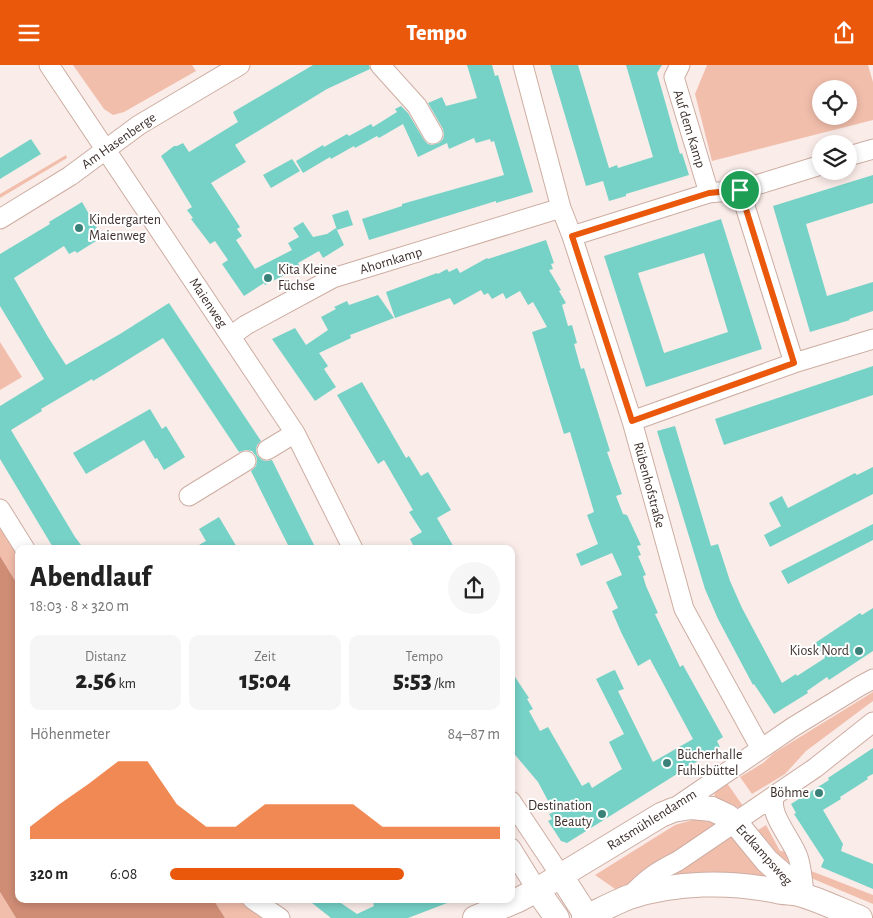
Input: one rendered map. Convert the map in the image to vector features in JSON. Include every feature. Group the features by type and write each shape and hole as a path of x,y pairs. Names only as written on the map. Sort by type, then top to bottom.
{"main road":[{"name":"Erdkampsweg","path":"673,810 692,807 712,809 735,821 767,861 789,880 801,894"},
{"name":"Ratsmühlendamm","path":"515,901 561,876 661,815 673,810"},
{"path":"561,876 587,917 630,897"},
{"name":"Erdkampsweg","path":"630,897 663,889 703,885 748,885 784,893 801,894 860,918"},
{"path":"537,890 557,918"},
{"name":"Ratsmühlendamm","path":"475,918 511,903"}],"street":[{"name":"Maienweg","path":"49,65 295,433 352,545"},
{"name":"Am Hasenberge","path":"0,219 70,176 139,125 240,65"},
{"path":"380,65 417,106 433,134"},
{"name":"Rübenhofstraße","path":"523,65 562,208 632,421 684,609 761,749"},
{"name":"Auf dem Kamp","path":"680,65 674,77 709,193"},
{"path":"857,154 873,149"},
{"path":"572,236 709,193 740,190 812,168"},
{"path":"740,190 794,363"},
{"name":"Ahornkamp","path":"231,336 246,325 333,279 562,208"},
{"path":"632,421 794,363 873,339"},
{"path":"267,449 295,433"},
{"path":"189,496 246,461"},
{"path":"0,509 22,545"},
{"name":"Ratsmühlendamm","path":"673,810 761,749 873,679"},
{"path":"630,897 644,881 655,873 678,861 775,796 837,752 873,722"},
{"name":"Erdkampsweg","path":"775,796 773,801 774,810 797,855 801,894"},
{"path":"515,807 561,876"},
{"path":"515,854 537,890"},
{"path":"258,903 280,918"}],"shaded area":[{"path":"73,65 192,65 196,71 124,112 113,115 104,109"},
{"path":"707,65 868,65 873,82 873,120 857,124 857,80 812,80 812,125 853,125 712,161 695,94"},
{"path":"66,155 67,158 0,198 0,194"},
{"path":"0,342 22,377 0,390"},
{"path":"0,519 16,545 15,580 0,556"},
{"path":"0,556 15,580 15,903 216,903 225,918 16,918 0,892"},
{"path":"873,692 873,701 806,751 785,774 752,794 740,777 763,763 774,753"},
{"path":"727,783 743,806 740,808 714,797 715,792"},
{"path":"696,819 718,824 618,891 595,875 675,825"},
{"path":"766,825 780,851 791,852 792,865 778,854 758,830"},
{"path":"733,832 773,878 674,875"},
{"path":"806,869 873,895 873,904 811,878"},
{"path":"0,892 16,918 0,918"},
{"path":"216,903 252,903 273,918 225,918"}],"building":[{"path":"313,65 369,65 370,69 327,89 235,145 246,162 211,183 240,227 237,229 242,236 236,240 255,269 292,250 288,243 299,237 293,228 303,222 313,237 327,234 336,228 344,245 323,258 319,251 298,263 300,267 265,285 264,283 244,296 222,264 228,260 215,241 210,244 191,219 193,218 187,210 192,207 161,156 174,146 183,143 189,152 238,122 233,112"},
{"path":"467,65 492,65 495,76 498,75 533,192 496,203 496,201 369,240 362,219 402,206 402,204 504,175 494,141 491,142 490,139 476,143 474,138 449,149 447,143 418,157 403,124 379,138 377,136 331,159 330,157 303,173 296,161 323,145 324,147 347,134 349,136 371,124 373,127 397,112 395,109 401,106 408,113 428,144 439,143 443,139 443,129 428,103 442,97 446,106 477,98"},
{"path":"550,65 578,65 609,168 617,165 618,168 653,157 626,65 662,65 657,73 680,154 682,153 689,175 609,201 603,181 586,186"},
{"path":"31,139 41,154 0,179 0,158"},
{"path":"292,159 300,171 271,188 263,175"},
{"path":"873,175 873,203 806,224 827,296 873,282 873,311 810,332 773,206"},
{"path":"82,202 101,235 94,239 96,241 77,253 75,251 69,254 64,246 14,278 66,365 169,303 261,441 257,445 257,455 262,460 272,460 314,545 288,545 251,471 256,466 256,456 252,451 239,452 163,338 93,381 92,379 41,409 42,411 11,430 81,545 52,545 0,459 0,406 44,379 0,306 0,254 50,224 49,222"},
{"path":"348,210 353,225 337,230 332,215"},
{"path":"721,219 762,349 646,387 604,256","holes":["704,253 728,332 664,353 638,273"]},
{"path":"546,240 554,263 551,264 553,269 549,270 561,290 559,291 566,303 562,305 568,326 572,325 577,343 574,344 581,369 584,368 610,451 607,452 622,494 616,496 623,514 627,515 641,545 637,546 641,555 638,556 646,575 643,576 646,586 658,613 655,614 680,667 683,665 723,737 717,741 720,747 567,843 561,841 548,821 552,819 549,814 554,812 538,782 515,755 515,677 529,698 527,699 533,709 529,711 540,731 548,727 582,786 589,782 592,788 622,769 609,742 624,734 596,679 612,671 615,670 624,689 618,691 653,762 693,739 650,659 638,666 621,632 612,611 618,608 606,582 622,575 612,553 581,566 576,554 598,544 587,515 594,512 570,432 564,434 532,332 547,327 533,302 528,305 520,291 506,299 503,293 492,299 488,293 484,295 481,290 454,305 450,298 395,318 386,292 438,274 447,269 449,272 457,268 460,273 488,259"},
{"path":"378,295 394,318 350,335 351,338 319,353 328,366 324,369 336,387 315,401 272,339 295,328 306,345 328,330 321,317 336,309 334,307 347,301 349,305"},
{"path":"873,366 873,395 724,445 715,419"},
{"path":"362,382 406,458 409,456 421,476 428,472 451,510 437,518 453,545 413,545 410,539 422,532 409,512 413,510 384,460 378,464 337,395"},
{"path":"150,409 162,429 166,426 185,457 164,470 144,440 86,474 73,453"},
{"path":"675,426 711,546 718,544 730,581 742,608 782,683 825,658 815,643 860,613 862,615 873,608 873,651 829,680 827,677 807,691 808,693 774,714 753,685 718,619 705,589 657,431"},
{"path":"873,467 873,494 770,547 764,535 781,526 769,503 782,496 788,508 855,473 857,475"},
{"path":"219,517 236,545 199,545 206,541 199,529"},
{"path":"873,524 873,540 788,584 781,571"},
{"path":"873,748 873,774 840,797 841,799 823,810 843,844 841,851 873,864 873,889 821,867 824,860 794,814 796,813 791,804 829,780 828,778"},
{"path":"312,903 341,903 357,914 374,906 373,903 447,903 408,918 331,918"}],"place":[{"name":"Kindergarten Maienweg","path":"79,228"},
{"name":"Kita Kleine Füchse","path":"268,278"},
{"name":"Kiosk Nord","path":"859,651"},
{"name":"Bücherhalle Fuhlsbüttel","path":"667,763"},
{"name":"Böhme","path":"819,793"},
{"name":"Destination Beauty","path":"602,814"}],"route":[{"path":"740,190 794,363 632,421 572,236 709,193 740,190"}]}
